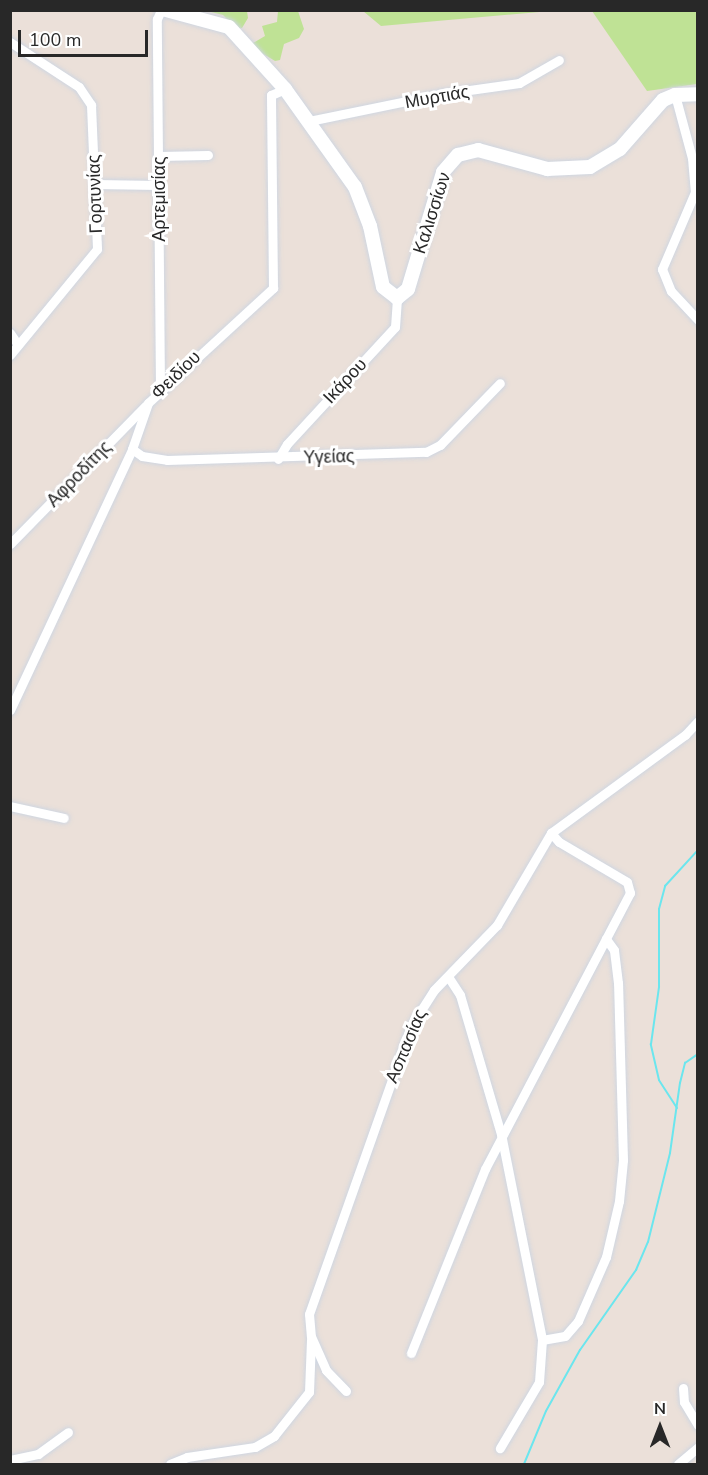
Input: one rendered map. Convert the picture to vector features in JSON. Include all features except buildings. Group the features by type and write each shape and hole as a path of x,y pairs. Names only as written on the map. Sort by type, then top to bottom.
{"main road":[{"path":"166,10 229,27 285,89 355,187 370,226 383,287 397,298"},
{"path":"675,95 698,94"},
{"name":"Καλισσίων","path":"397,298 408,289 443,172 458,155 478,150 547,169 590,167 613,155 653,110 675,95"}],"street":[{"name":"Αρτεμισίας","path":"160,389 157,19 161,10"},
{"name":"Γορτυνίας","path":"10,42 86,96 91,105 97,249 94,257 10,355"},
{"name":"Μυρτιάς","path":"309,121 441,94 519,84 559,60"},
{"name":"Φειδίου","path":"10,710 132,449 148,403 160,389 273,288 271,95 285,89"},
{"path":"675,95 692,158 695,192 662,269 671,291 698,320"},
{"path":"159,156 208,155"},
{"path":"95,184 158,185"},
{"name":"Ικάρου","path":"278,459 287,444 395,327 397,298"},
{"path":"10,333 18,345"},
{"name":"Υγείας","path":"132,449 142,456 167,460 278,459 426,452 440,445 501,383"},
{"name":"Αφροδίτης","path":"10,544 148,403"},
{"name":"Ασπασίας","path":"346,1391 326,1370 311,1337 309,1314 316,1288 411,1026 434,990 449,978 497,925 551,833 685,735 698,721"},
{"path":"10,806 64,818"},
{"path":"411,1353 501,1134 606,939 630,887 551,833"},
{"path":"542,1340 565,1336 578,1321 606,1257 619,1201 624,1160 618,983 614,950 606,939"},
{"path":"449,978 460,995 501,1134 542,1340 539,1382 500,1448"},
{"path":"170,1464 187,1457 255,1447 274,1436 309,1392 311,1337"},
{"path":"683,1388 684,1402 698,1425"},
{"path":"10,1460 38,1454 68,1432"},
{"path":"678,1464 698,1447"}],"green space":[{"path":"207,11 247,11 248,18 242,28 236,28 223,15"},
{"path":"278,11 298,11 304,29 299,38 284,44 280,60 275,61 255,49 253,43 265,36 262,26 277,22"},
{"path":"363,11 551,11 381,26"},
{"path":"592,11 697,11 697,84 647,91"}],"waterway":[{"path":"677,1108 659,1080 651,1044 659,987 659,909 665,886 698,850"},
{"path":"524,1464 546,1411 580,1350 636,1270 648,1242 670,1153 685,1063 698,1054"}]}
